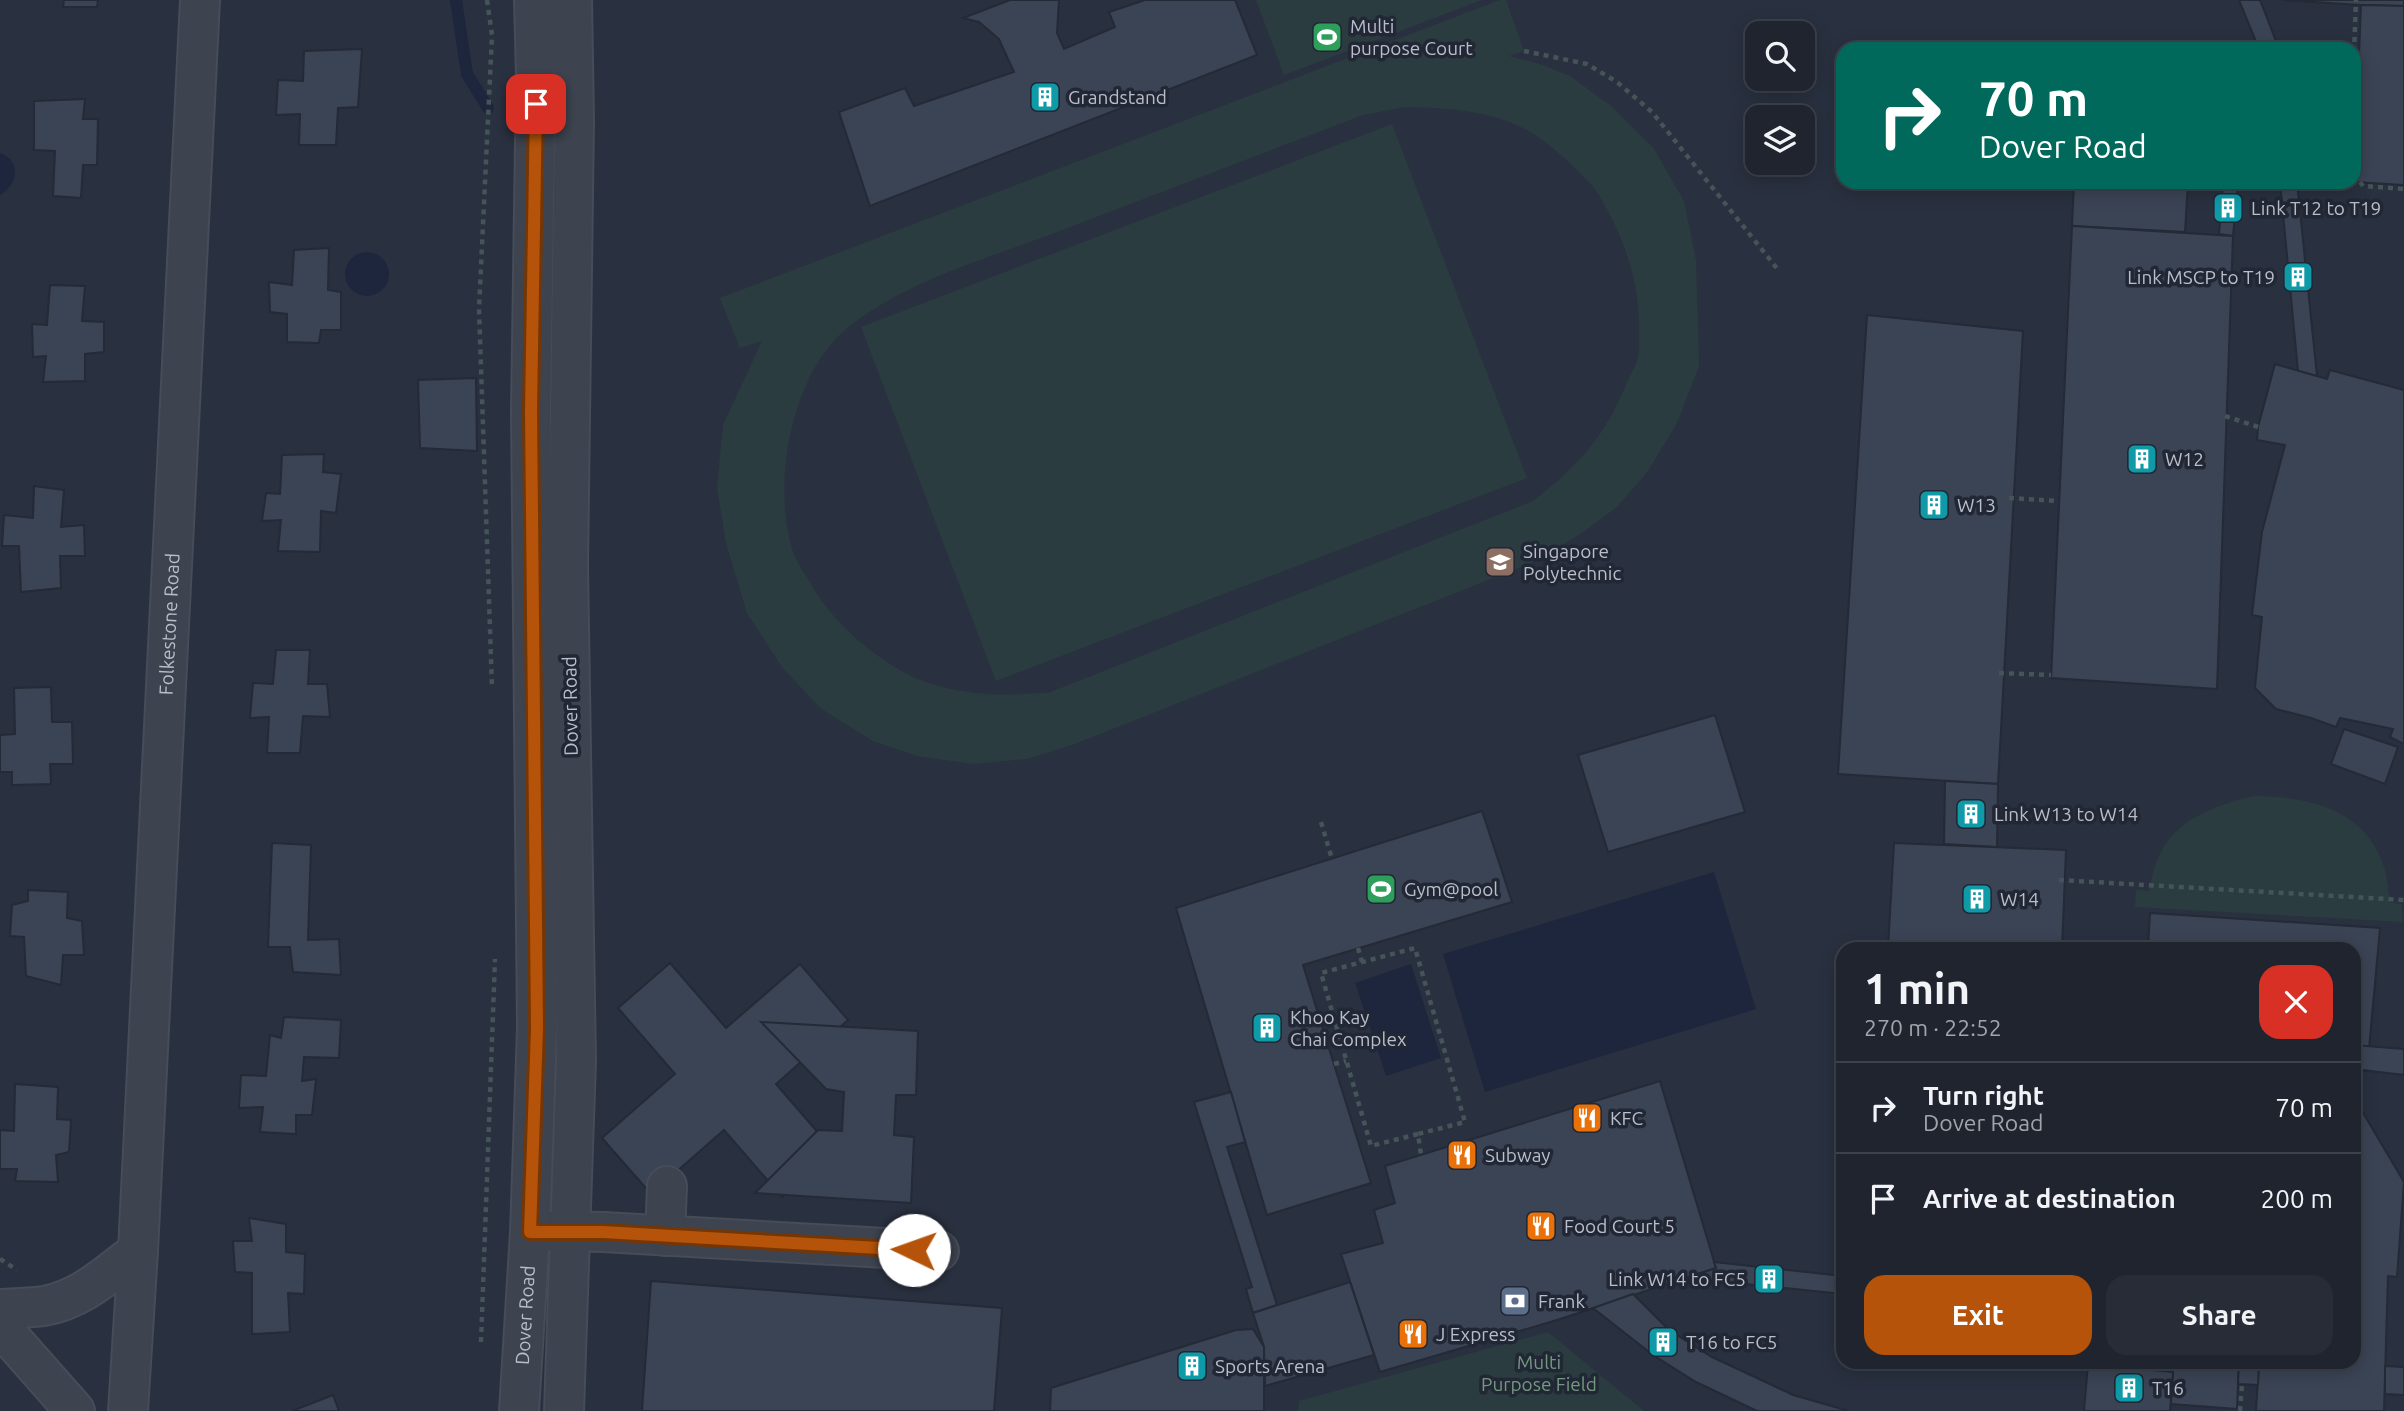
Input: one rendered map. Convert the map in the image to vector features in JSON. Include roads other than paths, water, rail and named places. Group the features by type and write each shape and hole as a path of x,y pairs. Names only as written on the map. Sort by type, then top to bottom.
{"street":[{"name":"Folkestone Road","path":"128,1411 200,0"},
{"name":"Dover Road","path":"519,1411 530,1232 537,1028 531,411 536,76 534,0"},
{"name":"Dover Road","path":"564,1411 576,1061 568,566 574,146 572,0"},
{"path":"531,411 569,407"},
{"path":"665,1236 667,1186"},
{"path":"530,1232 572,1231 939,1251"},
{"path":"0,1309 46,1306 72,1297 90,1288 138,1251"},
{"path":"0,1326 75,1411"}],"water":[{"path":"0,153 12,162 15,173 11,185 0,195"},
{"path":"367,252 383,258 389,274 383,290 367,296 351,290 345,274 351,258"},
{"path":"1714,872 1756,1009 1485,1092 1443,954"},
{"path":"1411,964 1441,1058 1386,1076 1355,983"}],"waterway":[{"path":"456,0 467,74 488,108"}],"place":[{"name":"Multi purpose Court","path":"1327,37"},
{"name":"Grandstand","path":"1045,97"},
{"name":"Link T12 to T19","path":"2228,208"},
{"name":"Link MSCP to T19","path":"2298,277"},
{"name":"W12","path":"2142,459"},
{"name":"W13","path":"1934,505"},
{"name":"Singapore Polytechnic","path":"1500,562"},
{"name":"Link W13 to W14","path":"1971,814"},
{"name":"Gym@pool","path":"1381,889"},
{"name":"W14","path":"1977,899"},
{"name":"Khoo Kay Chai Complex","path":"1267,1028"},
{"name":"KFC","path":"1587,1118"},
{"name":"Subway","path":"1462,1155"},
{"name":"Food Court 5","path":"1541,1226"},
{"name":"Link W14 to FC5","path":"1769,1279"},
{"name":"Frank","path":"1515,1301"},
{"name":"J Express","path":"1413,1334"},
{"name":"T16 to FC5","path":"1663,1342"},
{"name":"Sports Arena","path":"1192,1366"},
{"name":"T16","path":"2129,1388"}],"park label":[{"name":"Multi Purpose Field","path":"1539,1373"}]}
